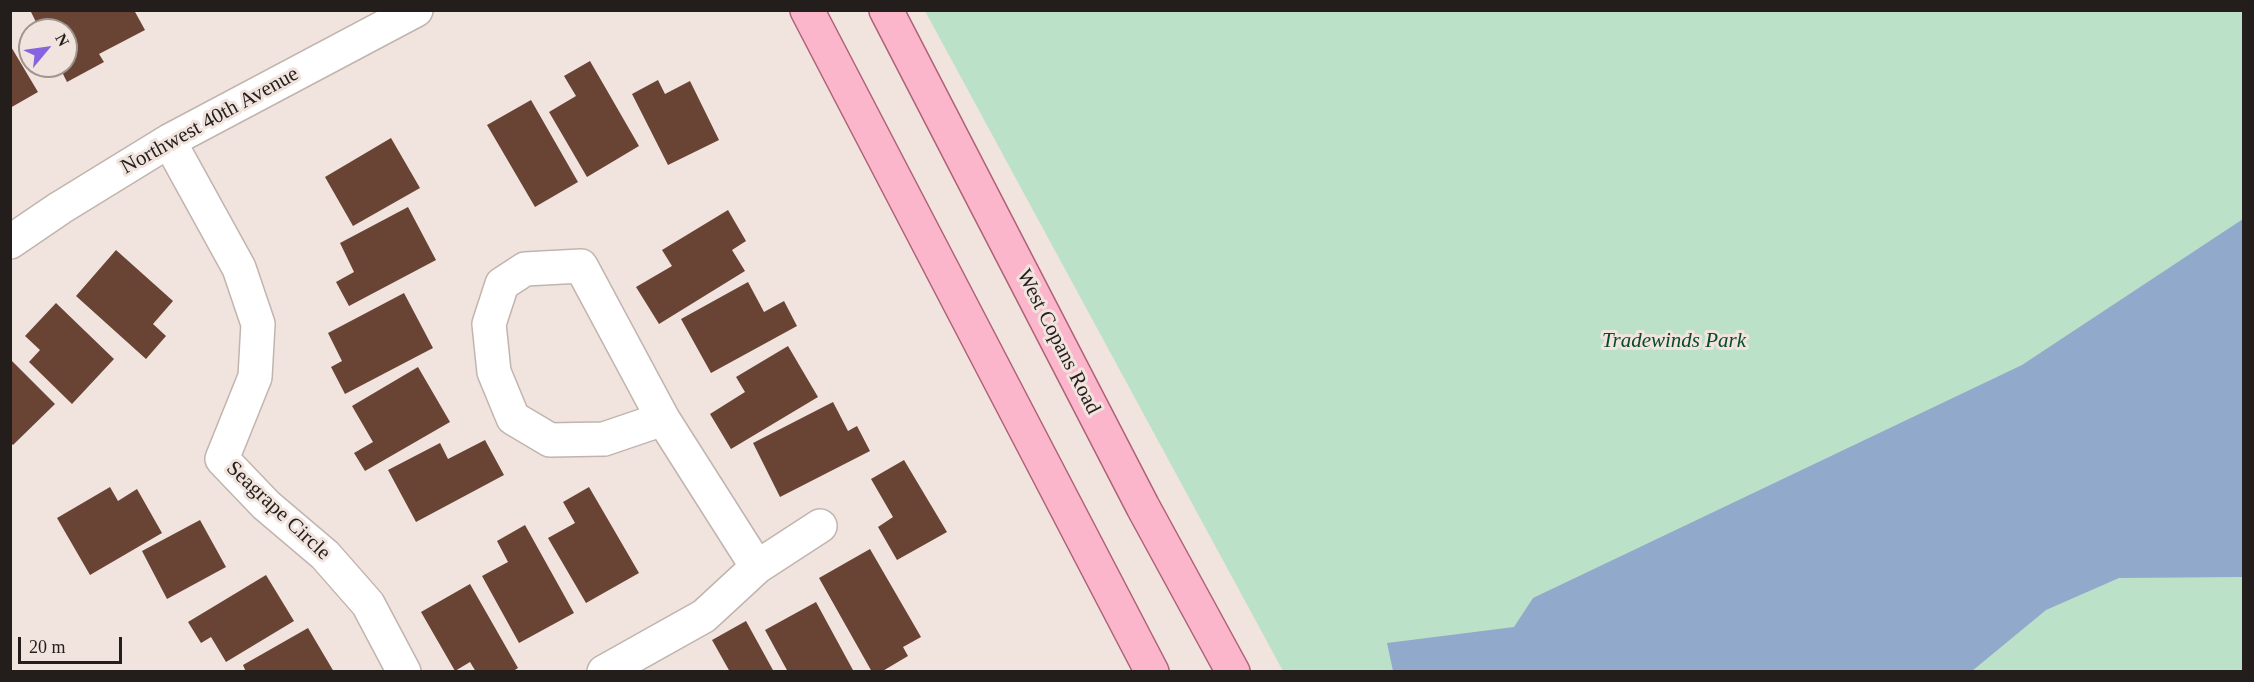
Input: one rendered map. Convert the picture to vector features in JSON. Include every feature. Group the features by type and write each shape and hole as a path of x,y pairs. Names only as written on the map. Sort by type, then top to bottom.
{"main road":[{"path":"807,10 1152,672"},
{"name":"West Copans Road","path":"886,10 1138,496 1233,672"}],"street":[{"name":"Northwest 40th Avenue","path":"10,242 60,208 169,141 416,10"},
{"name":"Seagrape Circle","path":"169,141 239,268 258,324 255,376 222,459 266,505 325,555 368,604 404,672"},
{"path":"663,419 604,438 550,440 513,418 494,372 489,324 502,284 525,268 581,266 663,419 757,567"},
{"path":"604,672 704,616 757,567 820,526"}],"green space":[{"name":"Tradewinds Park","path":"925,11 2243,11 2243,671 1283,671"}],"water":[{"path":"2243,219 2243,577 2119,578 2046,610 1972,671 1393,671 1387,643 1514,627 1533,598 2022,365"}],"building":[{"path":"30,10 134,10 145,30 99,54 104,62 78,76 78,18 34,18"},
{"path":"10,45 18,58 18,78 30,78 38,92 10,108"},
{"path":"590,61 639,146 587,177 549,112 576,96 564,76"},
{"path":"658,80 665,94 690,81 719,140 668,165 632,94"},
{"path":"531,100 578,182 535,207 487,125"},
{"path":"391,138 420,188 353,226 325,177"},
{"path":"408,207 436,260 349,306 336,282 354,272 340,243"},
{"path":"728,210 746,241 732,250 745,271 659,324 636,287 672,266 662,250"},
{"path":"116,250 173,301 153,324 166,336 146,359 76,296"},
{"path":"748,282 764,312 784,301 797,326 711,373 681,319"},
{"path":"404,293 433,348 345,394 331,367 342,361 328,333"},
{"path":"56,303 114,359 72,404 29,362 40,350 25,336"},
{"path":"788,346 818,397 731,449 710,414 745,392 736,377"},
{"path":"10,359 55,404 13,445 10,442"},
{"path":"418,367 450,422 365,471 354,453 373,442 352,406"},
{"path":"833,402 848,431 857,426 870,451 780,497 753,443"},
{"path":"485,440 504,475 416,522 388,470 440,443 448,459"},
{"path":"904,460 947,532 897,560 878,527 893,517 871,479"},
{"path":"110,487 118,501 137,489 162,533 90,575 57,518"},
{"path":"589,487 639,573 586,603 548,538 575,523 563,502"},
{"path":"200,520 226,567 167,599 142,551"},
{"path":"525,525 574,613 519,643 482,576 508,562 497,541"},
{"path":"870,549 921,637 903,647 908,656 881,672 872,672 819,578"},
{"path":"266,575 294,621 226,662 211,637 201,643 188,622"},
{"path":"470,584 518,668 512,672 476,672 470,662 455,671 421,612"},
{"path":"816,602 854,672 788,672 765,630"},
{"path":"746,621 774,672 730,672 712,640"},
{"path":"308,628 334,672 246,672 243,665"}]}
